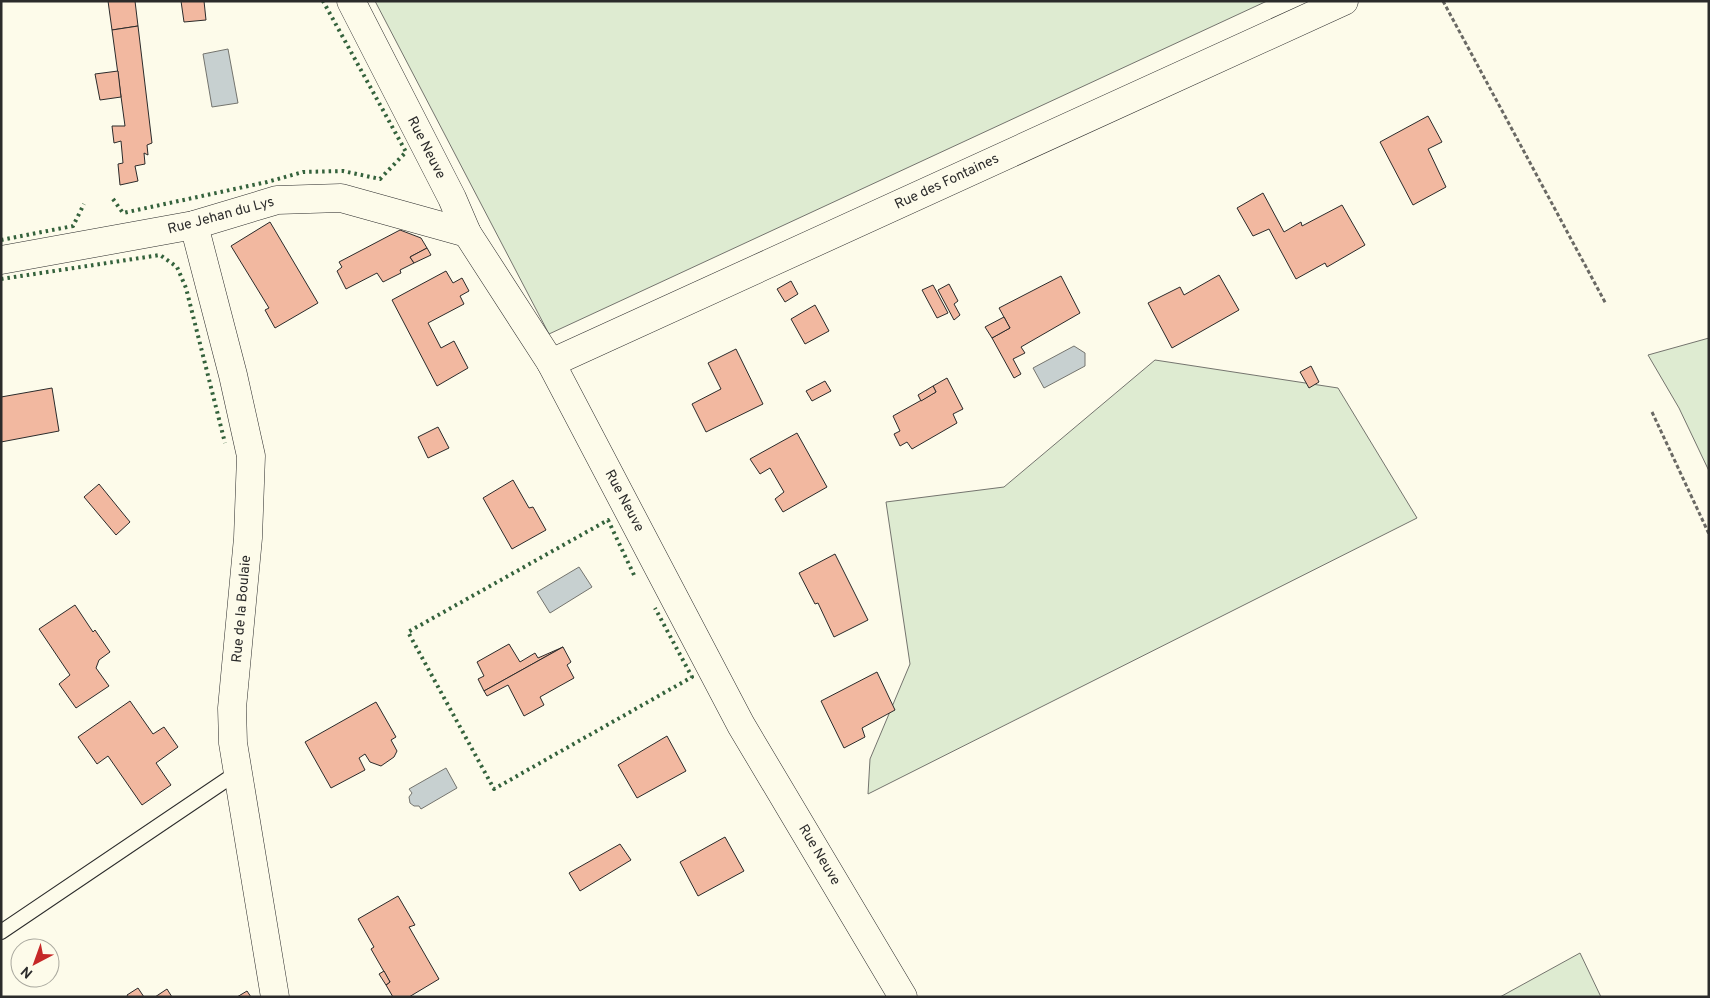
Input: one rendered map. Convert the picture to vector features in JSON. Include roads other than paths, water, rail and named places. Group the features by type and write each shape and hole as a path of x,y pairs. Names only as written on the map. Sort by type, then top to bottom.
{"street":[{"name":"Rue Neuve","path":"351,1 452,198 467,233 551,363 741,725 903,997"},
{"name":"Rue des Fontaines","path":"551,363 1344,1"},
{"name":"Rue Jehan du Lys","path":"1,260 194,225 277,200 341,198 467,233"},
{"name":"Rue de la Boulaie","path":"194,225 233,375 251,456 248,538 232,708 233,743 275,997"}],"lane":[{"path":"1,932 238,772"}]}
